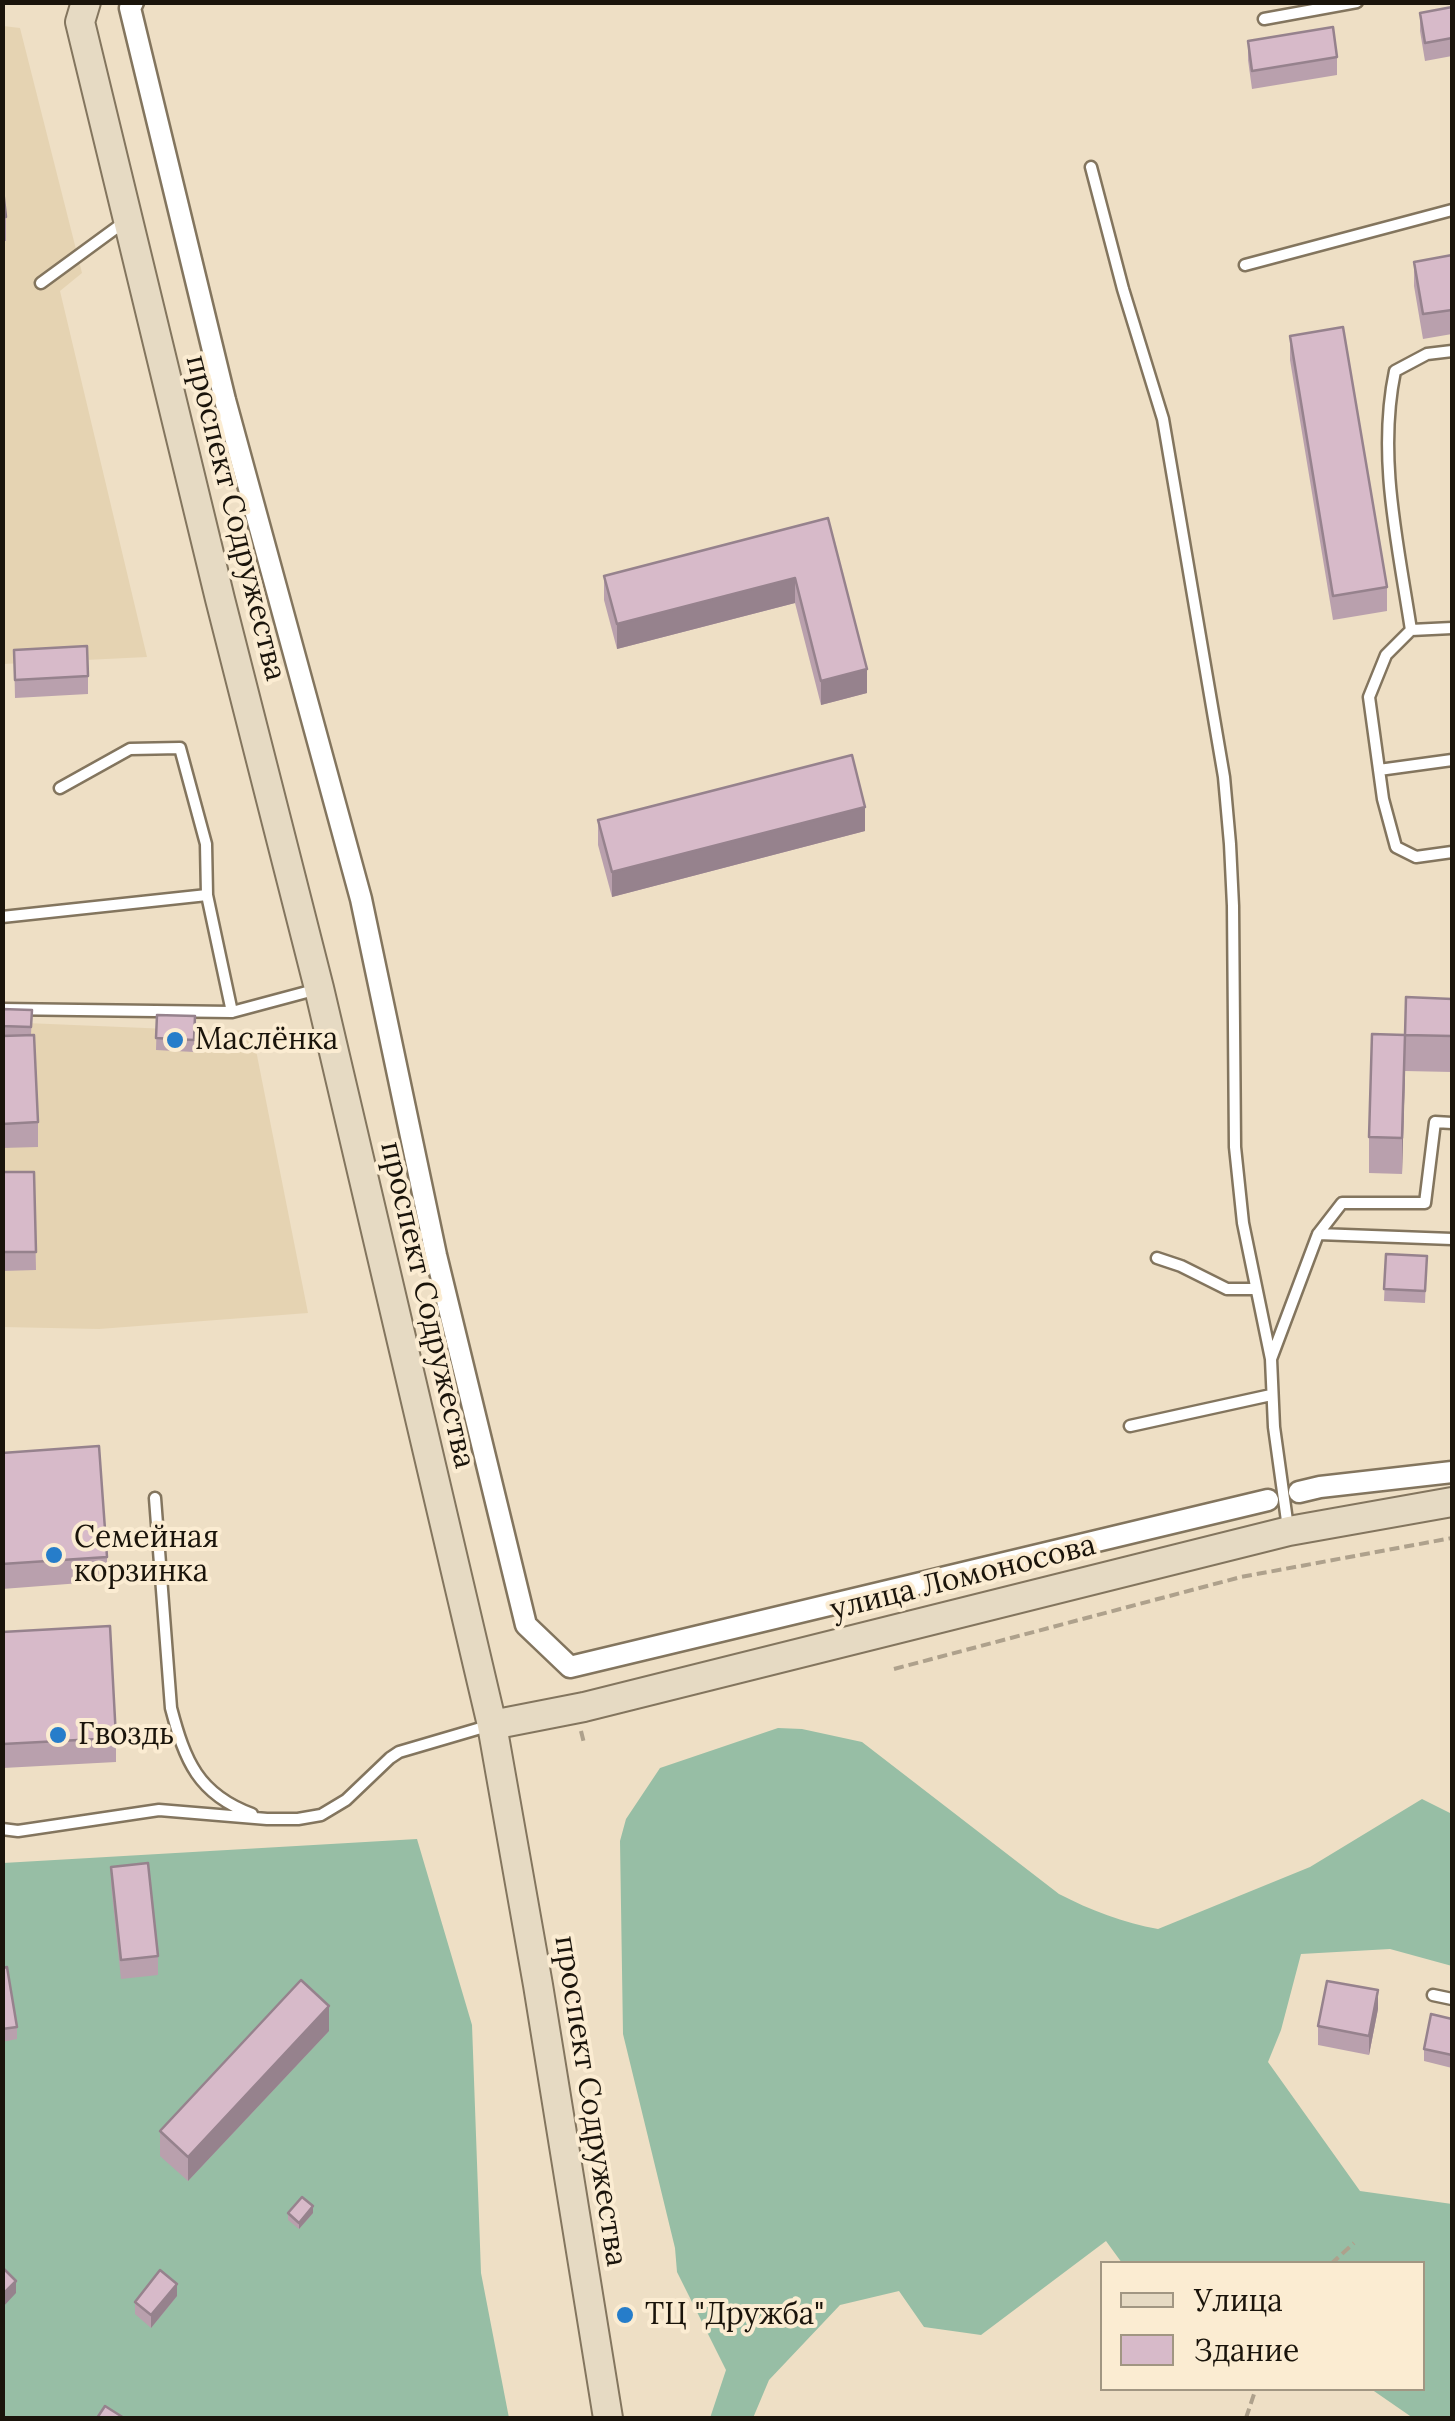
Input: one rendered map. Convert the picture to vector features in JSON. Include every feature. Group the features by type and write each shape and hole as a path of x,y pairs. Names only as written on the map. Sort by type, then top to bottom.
{"main road":[{"path":"57,2 83,12"},
{"name":"проспект Содружества","path":"83,12 128,219 319,988 492,1725 608,2418"},
{"name":"улица Ломоносова","path":"492,1725 584,1706 1289,1532 1452,1502"}],"street":[{"path":"133,2 130,8 225,400 361,898 436,1255 526,1625 570,1667 1268,1500"},
{"path":"1299,1492 1452,1472"}],"lane":[{"path":"1264,19 1357,2"},
{"path":"1090,167 1162,419 1224,777 1233,906 1233,1084 1242,1222 1271,1359 1270,1395 1289,1532"},
{"path":"1245,265 1452,210"},
{"path":"41,283 128,219"},
{"path":"1411,630 1386,448 1388,404 1394,371 1427,354 1452,350"},
{"path":"1452,628 1411,630 1386,655 1369,697 1383,799 1396,847 1416,857 1452,852"},
{"path":"60,788 130,749 180,748 206,844 206,894 232,1012"},
{"path":"1379,770 1452,760"},
{"path":"2,917 206,894"},
{"path":"2,1008 232,1012 319,988"},
{"path":"1271,1359 1318,1234 1342,1203 1425,1203 1435,1122 1452,1123"},
{"path":"1318,1234 1452,1239"},
{"path":"1157,1258 1227,1289 1256,1289"},
{"path":"1130,1426 1270,1395"},
{"path":"155,1498 171,1708 177,1732 194,1772 211,1792 233,1807 267,1820"},
{"path":"2,1829 158,1810 298,1819 332,1810 399,1752 492,1725"},
{"path":"1434,1995 1452,1999"}],"path":[{"path":"894,1669 1241,1577 1452,1538"},
{"path":"1334,2261 1354,2243"},
{"path":"1246,2418 1255,2391"}],"shaded area":[{"path":"3,26 20,28 82,273 60,291 147,657 3,664"},
{"path":"2,1022 252,1030 308,1313 99,1329 3,1327"}],"green space":[{"path":"778,1728 862,1742 1059,1894 1107,1915 1158,1929 1310,1867 1422,1799 1452,1814 1452,1966 1390,1949 1301,1954 1281,2030 1268,2062 1360,2191 1452,2204 1452,2418 1413,2418 1374,2391 1425,2391 1425,2261 1121,2261 1106,2241 981,2335 924,2327 899,2291 840,2305 769,2380 753,2418 710,2418 726,2370 677,2272 675,2248 623,2034 620,1841 626,1819 660,1768"},
{"path":"417,1839 472,2025 481,2273 509,2418 3,2418 3,1863"}],"building":[{"path":"1452,7 1452,38 1425,43 1420,13"},
{"path":"1333,27 1337,57 1252,71 1248,41"},
{"path":"2,180 6,217 2,217"},
{"path":"1452,255 1452,310 1423,314 1414,262"},
{"path":"1343,327 1387,587 1333,596 1290,336"},
{"path":"828,518 867,669 821,681 795,578 617,624 604,576"},
{"path":"87,646 88,676 15,680 14,650"},
{"path":"852,755 865,807 612,872 598,820"},
{"path":"1406,997 1452,999 1452,1036 1405,1035"},
{"path":"2,1009 32,1010 31,1027 2,1026"},
{"path":"157,1015 195,1016 194,1040 156,1038"},
{"path":"1372,1034 1405,1035 1402,1138 1369,1137"},
{"path":"34,1035 38,1122 2,1124 2,1036"},
{"path":"2,1172 34,1172 36,1252 2,1252"},
{"path":"1386,1254 1427,1256 1425,1291 1384,1289"},
{"name":"Семейная корзинка","path":"99,1446 107,1557 2,1564 2,1453"},
{"name":"Гвоздь","path":"110,1626 116,1738 3,1744 2,1632"},
{"path":"148,1863 158,1956 121,1960 111,1867"},
{"path":"7,1967 17,2027 2,2029 2,1968"},
{"path":"301,1980 329,2006 188,2157 160,2131"},
{"path":"1327,1981 1378,1990 1369,2036 1318,2026"},
{"path":"1431,2014 1452,2019 1452,2055 1424,2049"},
{"path":"302,2197 313,2206 299,2223 288,2213"},
{"path":"2,2267 16,2281 2,2295"},
{"path":"160,2270 177,2284 151,2315 135,2302"},
{"path":"105,2406 124,2418 97,2418"}],"place":[{"name":"Маслёнка","path":"175,1040"},
{"name":"Семейная корзинка","path":"54,1555"},
{"name":"Гвоздь","path":"58,1735"},
{"name":"ТЦ \"Дружба\"","path":"625,2315"}]}
